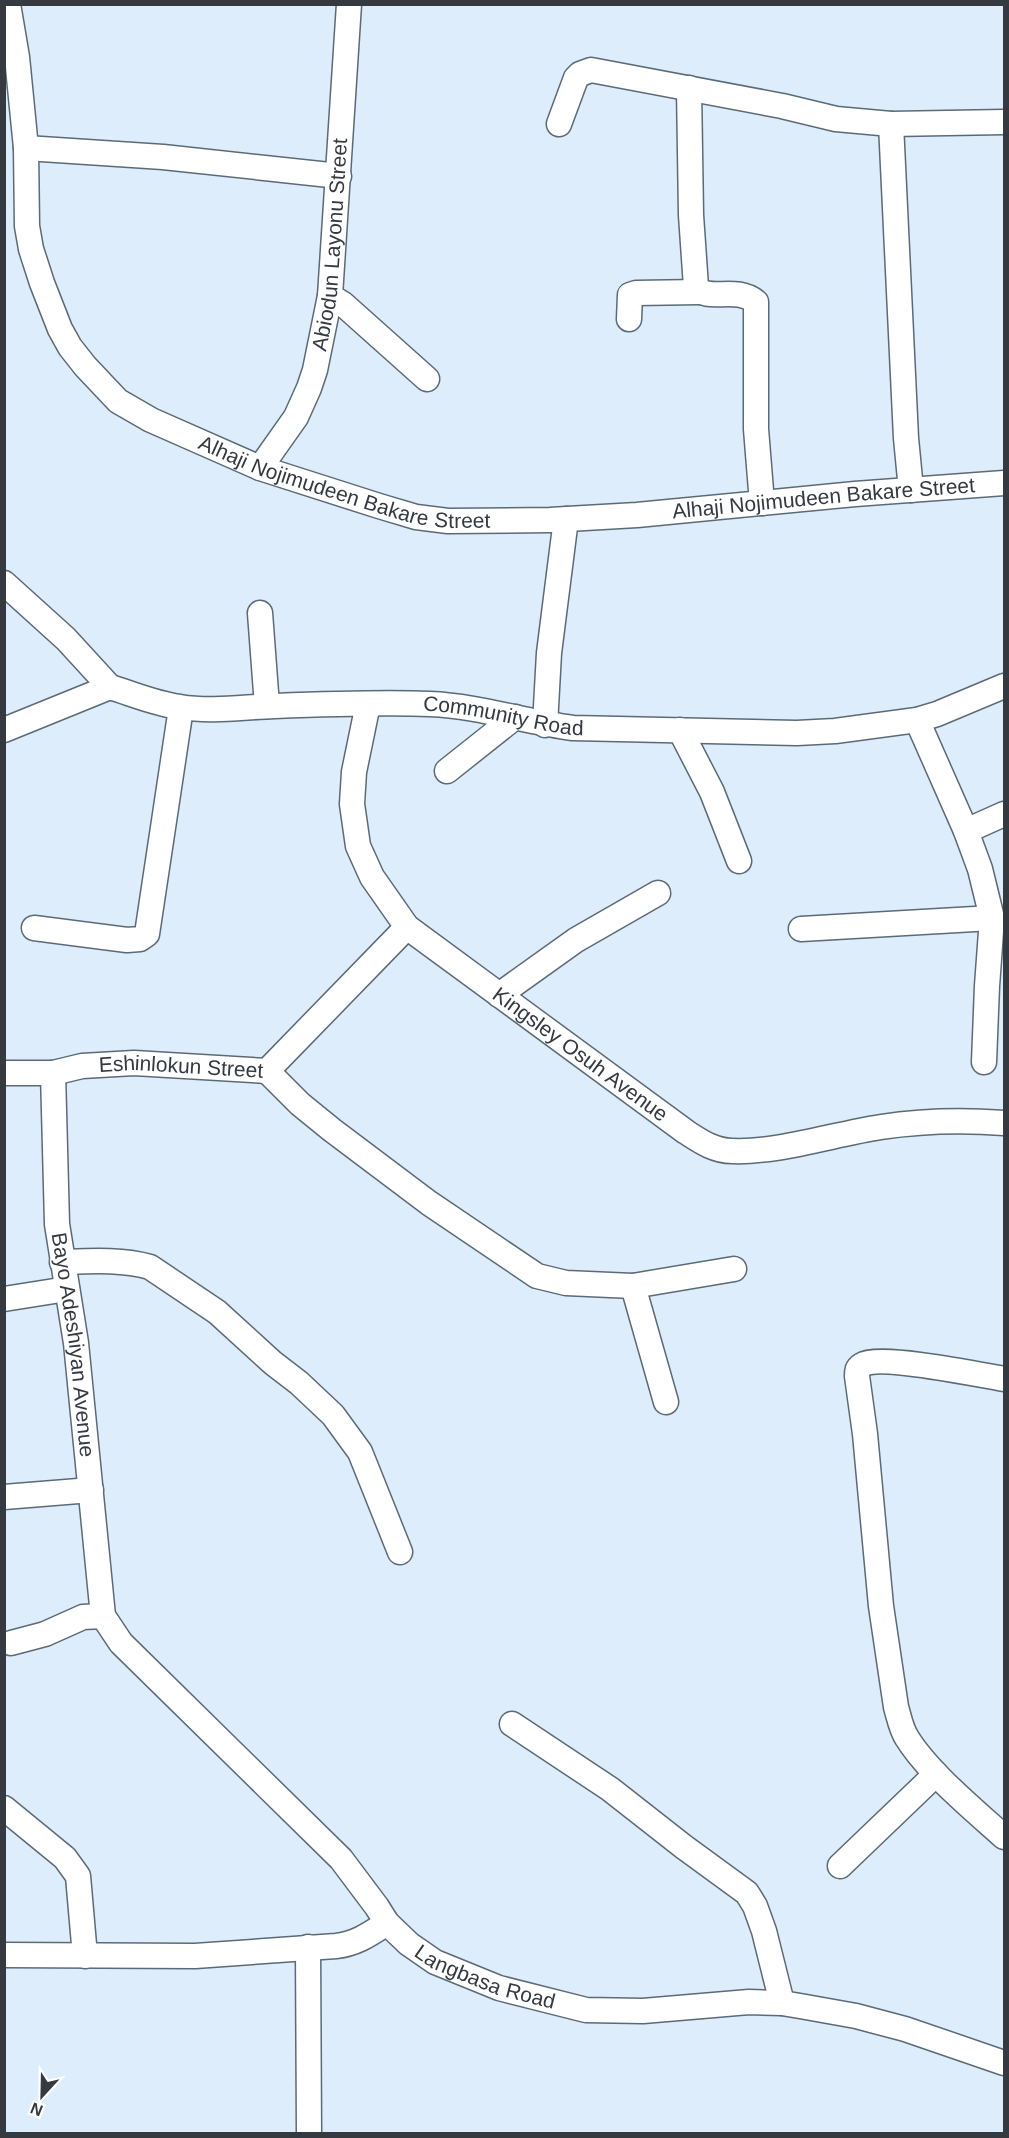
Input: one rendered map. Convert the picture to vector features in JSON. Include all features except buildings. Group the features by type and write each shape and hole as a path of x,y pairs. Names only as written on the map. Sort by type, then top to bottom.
{"street":[{"name":"Alhaji Nojimudeen Bakare Street","path":"8,4 17,57 26,148 25,196 31,249 50,304 70,347 118,401 195,441 260,468 379,506 433,520 566,519 1005,483"},
{"name":"Abiodun Layonu Street","path":"260,468 296,417 309,388 315,370 330,296 349,4"},
{"path":"559,124 576,78 591,70 782,106 836,119 891,124 1005,122"},
{"path":"689,88 691,215 695,281 699,292"},
{"path":"891,124 906,438 911,490"},
{"path":"26,148 163,157 339,176"},
{"path":"629,319 630,295 636,293 737,294 746,295 756,302 756,429 762,503"},
{"path":"330,296 343,304 427,379"},
{"path":"545,725 549,653 566,519"},
{"path":"4,583 66,639 110,687 4,730"},
{"path":"260,614 267,706"},
{"name":"Community Road","path":"110,687 181,708 227,709 368,704 468,707 545,725 601,730 797,733 917,720 1005,686"},
{"name":"Kingsley Osuh Avenue","path":"368,704 354,771 352,804 358,846 372,878 407,927 686,1132 716,1149 731,1151 759,1149 882,1127 940,1122 1005,1123"},
{"path":"34,928 127,940 140,939 147,934 181,708"},
{"path":"447,771 515,717"},
{"path":"917,720 966,831 980,869 992,918 984,1062"},
{"path":"680,730 712,792 739,861"},
{"path":"966,831 1005,814"},
{"path":"499,995 576,940 658,893"},
{"path":"801,929 992,918"},
{"name":"Eshinlokun Street","path":"4,1073 53,1073 82,1066 134,1063 267,1071 407,927"},
{"path":"267,1071 300,1104 332,1130 429,1203 529,1272 548,1280 566,1283 633,1286 734,1269"},
{"name":"Bayo Adeshiyan Avenue","path":"53,1073 56,1201 62,1262 76,1343 104,1616"},
{"path":"62,1262 97,1261 141,1264 150,1267 217,1312 333,1415 360,1452 400,1552"},
{"path":"633,1286 666,1402"},
{"path":"4,1299 67,1289"},
{"path":"1005,1379 876,1362 861,1365 857,1369 881,1606 896,1707 906,1737 936,1774 1005,1837"},
{"path":"4,1497 91,1490"},
{"path":"10,1643 45,1634 82,1617 104,1616"},
{"name":"Langbasa Road","path":"104,1616 121,1642 341,1859 387,1923 409,1944 435,1962 499,1988 586,2010 643,2011 749,2002 782,2003 856,2016 905,2029 1005,2063"},
{"path":"512,1724 610,1789 747,1893 755,1906 764,1931 782,2003"},
{"path":"840,1866 936,1774"},
{"path":"4,1808 65,1858 78,1876 84,1956"},
{"path":"4,1955 195,1956 349,1945 387,1923"},
{"path":"308,1947 309,2133"}]}
